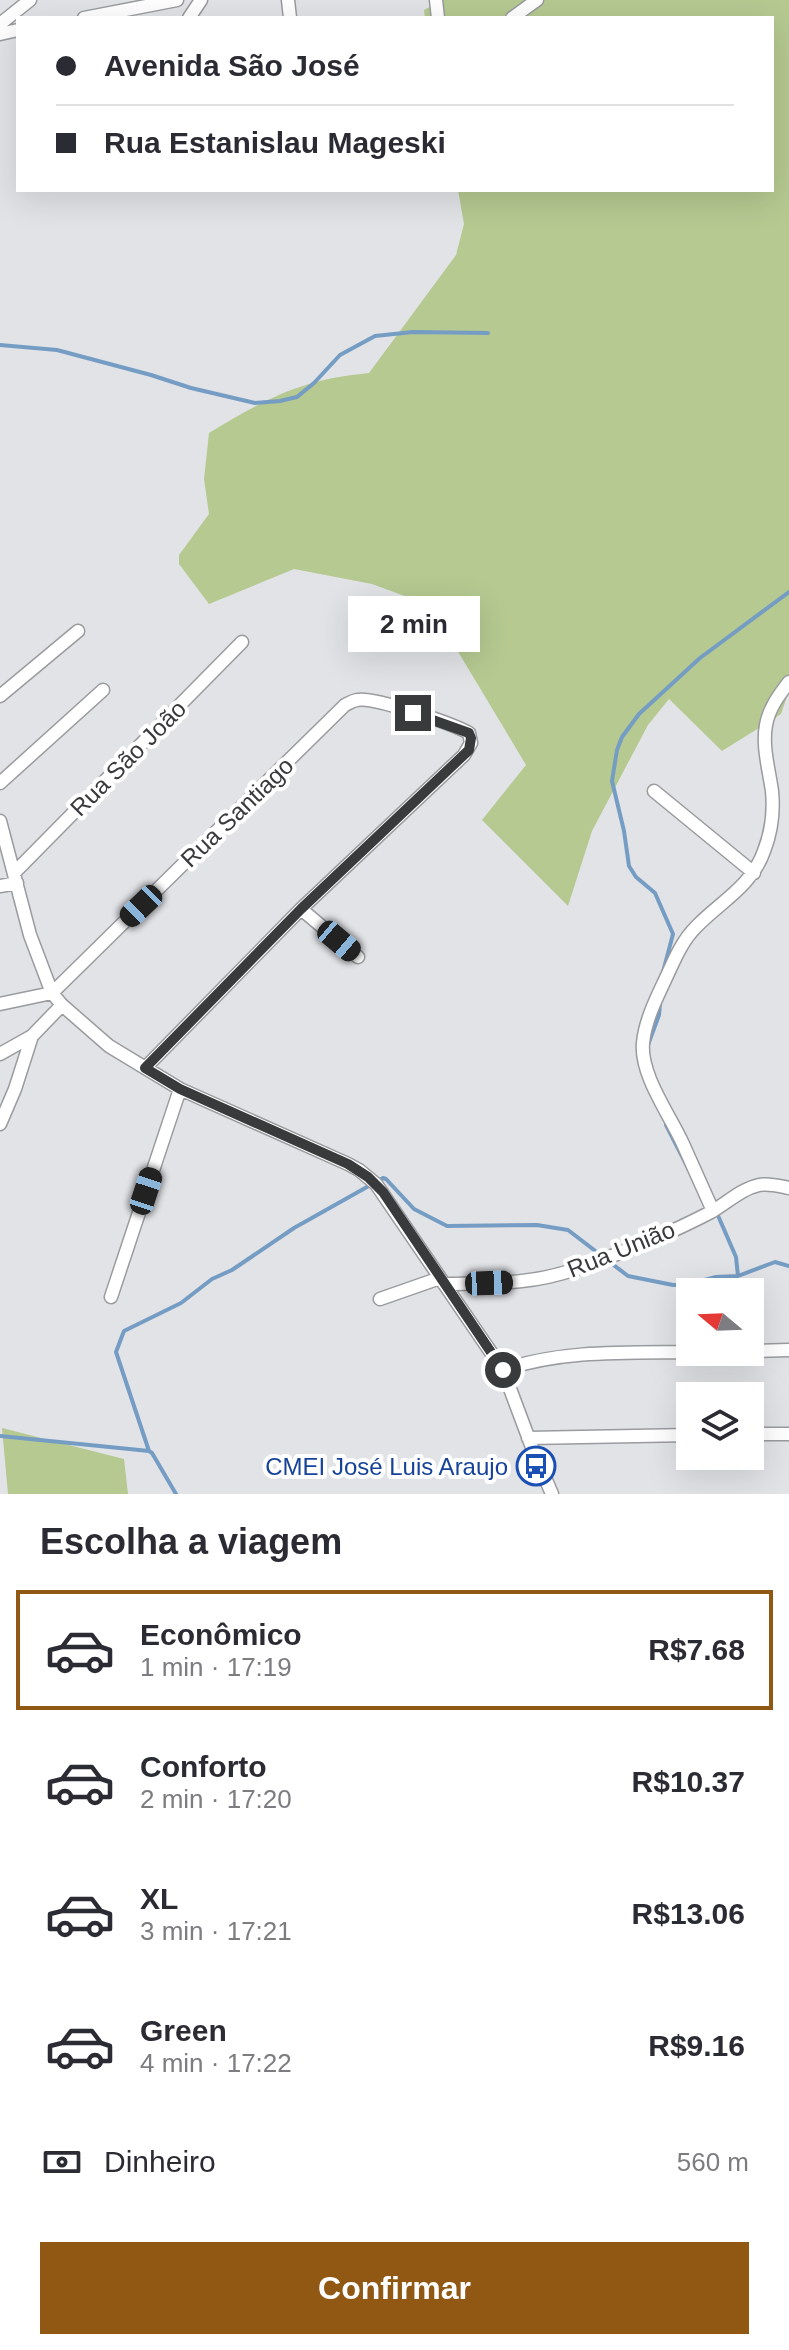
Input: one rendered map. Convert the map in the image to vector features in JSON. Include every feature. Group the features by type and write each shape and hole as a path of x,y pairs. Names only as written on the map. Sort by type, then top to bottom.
{"street":[{"path":"0,24 30,0"},
{"path":"94,16 177,0"},
{"path":"515,16 537,0"},
{"path":"0,696 78,631"},
{"name":"Rua São João","path":"16,878 242,642"},
{"path":"713,1211 649,1076 643,1043 654,1005 682,944 695,928 742,887 754,873 764,852 772,814 766,722 789,682"},
{"path":"0,783 103,690"},
{"name":"Rua Santiago","path":"52,993 334,714 358,699 386,704 469,733 471,743 464,755 301,909"},
{"path":"654,791 754,873"},
{"path":"0,821 30,935 52,993 109,1046 145,1068 180,1089 359,1170 383,1192 503,1370 552,1494"},
{"path":"0,886 16,878"},
{"path":"145,1068 301,909 358,957"},
{"path":"0,1004 52,993"},
{"path":"0,1054 32,1036 62,1005"},
{"path":"0,1124 32,1036"},
{"path":"111,1297 180,1089"},
{"name":"Rua União","path":"380,1299 442,1281 538,1280 639,1244 713,1211 743,1191 759,1185 789,1188"},
{"path":"764,1351 789,1350"},
{"path":"503,1370 541,1359 583,1354 676,1352"},
{"path":"764,1434 789,1434"},
{"path":"528,1438 676,1435"}],"green space":[{"path":"443,0 789,0 789,691 781,714 722,751 669,699 648,725 592,831 568,906 482,820 526,765 451,640 421,602 372,584 294,569 209,604 179,564 179,555 209,514 204,479 209,433 285,392 324,380 369,373 456,255 464,224 458,192 774,192 774,16 425,16 424,10"},
{"path":"2,1428 124,1459 128,1494 8,1494"}],"waterway":[{"path":"0,345 57,350 255,403 297,397 340,355 375,336 413,332 488,333"},
{"path":"663,972 673,934 655,893 636,877 629,866 612,781 617,750 622,737 639,714 700,658 789,592"},
{"path":"648,1045 660,1004"},
{"path":"666,1125 689,1170"},
{"path":"176,1494 149,1451 116,1352 124,1331 181,1303 212,1279 232,1270 294,1228 383,1178 414,1209 447,1226 537,1225 568,1230 628,1276 685,1285 716,1277 738,1276 775,1262 789,1266"},
{"path":"716,1211 736,1257 738,1276"},
{"path":"0,1436 149,1451"}],"place":[{"name":"CMEI José Luis Araujo","path":"536,1466"}],"route":[{"path":"413,713 469,733 469,750 301,909 145,1068 180,1089 348,1164 368,1177 383,1192 503,1370"}]}
